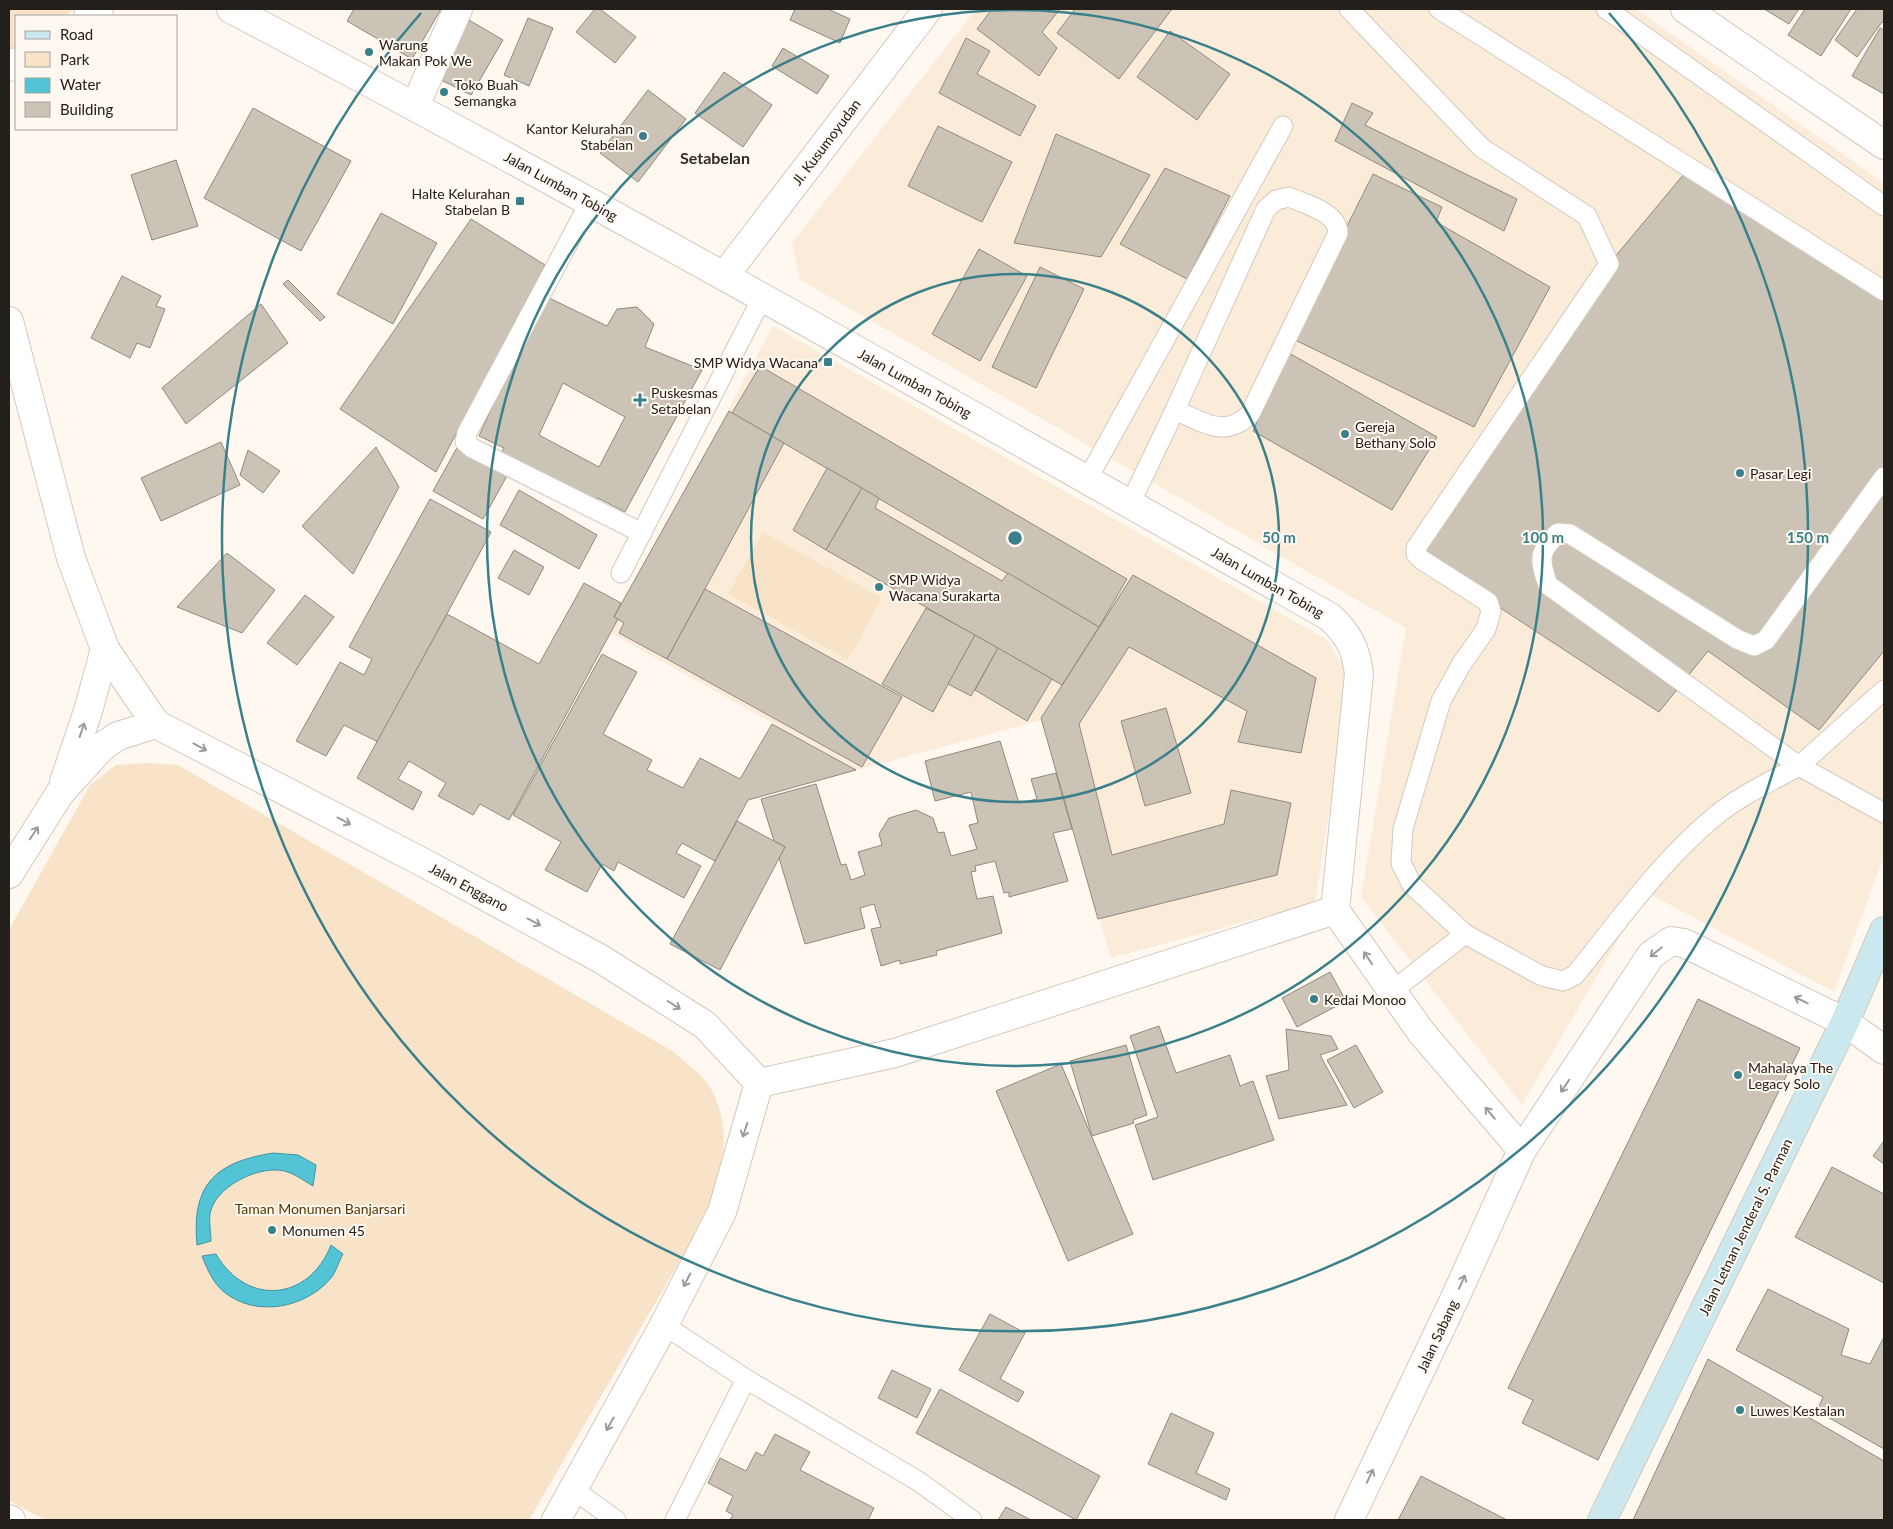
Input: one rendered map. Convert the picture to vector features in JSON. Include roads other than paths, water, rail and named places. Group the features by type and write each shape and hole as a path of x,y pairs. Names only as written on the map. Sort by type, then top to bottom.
{"main road":[{"name":"Jalan Letnan Jenderal S. Parman","path":"1602,1520 1845,1022 1884,931"}],"street":[{"name":"Jalan Lumban Tobing","path":"231,9 415,106 762,296 1330,617 1344,630 1353,644 1359,674 1335,910"},
{"path":"415,106 458,9"},
{"name":"Jl. Kusumoyudan","path":"724,275 928,9"},
{"path":"1685,9 1884,145"},
{"path":"9,322 71,558 105,650 156,724 118,736 103,746 60,793 9,874"},
{"path":"60,793 88,711 105,650"},
{"name":"Jalan Enggano","path":"156,724 424,863 601,959 706,1025 760,1083"},
{"path":"556,1520 664,1325 722,1212 760,1083 895,1053 1335,910 1421,1032 1522,1150"},
{"name":"Jalan Sabang","path":"1349,1520 1453,1302 1522,1150 1651,955 1671,941 1684,943 1845,1022"},
{"path":"1845,1022 1884,1050"}],"lane":[{"path":"1349,9 1482,148 1587,216 1609,264 1416,548 1416,554 1422,560 1488,602 1491,611 1486,629 1461,666 1441,701 1403,830 1401,863 1412,884 1465,934 1542,976 1562,981 1575,975 1648,883 1694,834 1736,801 1799,766 1884,690"},
{"path":"1439,9 1884,291"},
{"path":"1606,9 1884,206"},
{"path":"1087,480 1283,126"},
{"path":"1130,504 1176,410 1266,209 1276,200 1289,197 1333,218 1338,227 1338,233 1250,414 1240,424 1228,427 1213,427 1176,410"},
{"path":"590,202 467,433 465,442 472,448 642,533"},
{"path":"621,573 762,296"},
{"path":"1884,477 1766,640 1754,646 1737,639 1570,534 1558,533 1545,546 1540,562 1548,585 1799,766 1884,814"},
{"path":"1391,992 1465,934"},
{"path":"664,1325 746,1379 918,1480 972,1520"},
{"path":"675,1520 746,1379"},
{"path":"574,1490 616,1520"}],"water":[{"path":"273,1153 298,1155 316,1165 313,1186 295,1175 279,1170 256,1173 237,1181 221,1194 211,1210 211,1241 197,1245 196,1224 198,1206 203,1191 211,1180 222,1170 236,1163"},
{"path":"331,1245 343,1254 331,1278 321,1288 308,1296 280,1306 265,1307 251,1305 237,1300 224,1292 208,1271 202,1256 216,1254 229,1271 244,1283 260,1289 277,1290 293,1286 308,1277 321,1264"}],"place":[{"name":"Warung Makan Pok We","path":"369,52"},
{"name":"Toko Buah Semangka","path":"444,92"},
{"name":"Kantor Kelurahan Stabelan","path":"643,136"},
{"name":"Halte Kelurahan Stabelan B","path":"520,201"},
{"name":"SMP Widya Wacana","path":"828,362"},
{"name":"Puskesmas Setabelan","path":"640,400"},
{"name":"Gereja Bethany Solo","path":"1345,434"},
{"name":"Pasar Legi","path":"1740,473"},
{"name":"SMP Widya Wacana Surakarta","path":"879,587"},
{"name":"Kedai Monoo","path":"1314,999"},
{"name":"Mahalaya The Legacy Solo","path":"1738,1075"},
{"name":"Monumen 45","path":"272,1230"},
{"name":"Luwes Kestalan","path":"1740,1410"}],"district":[{"name":"Setabelan","path":"715,157"}],"park label":[{"name":"Taman Monumen Banjarsari","path":"320,1208"}]}
